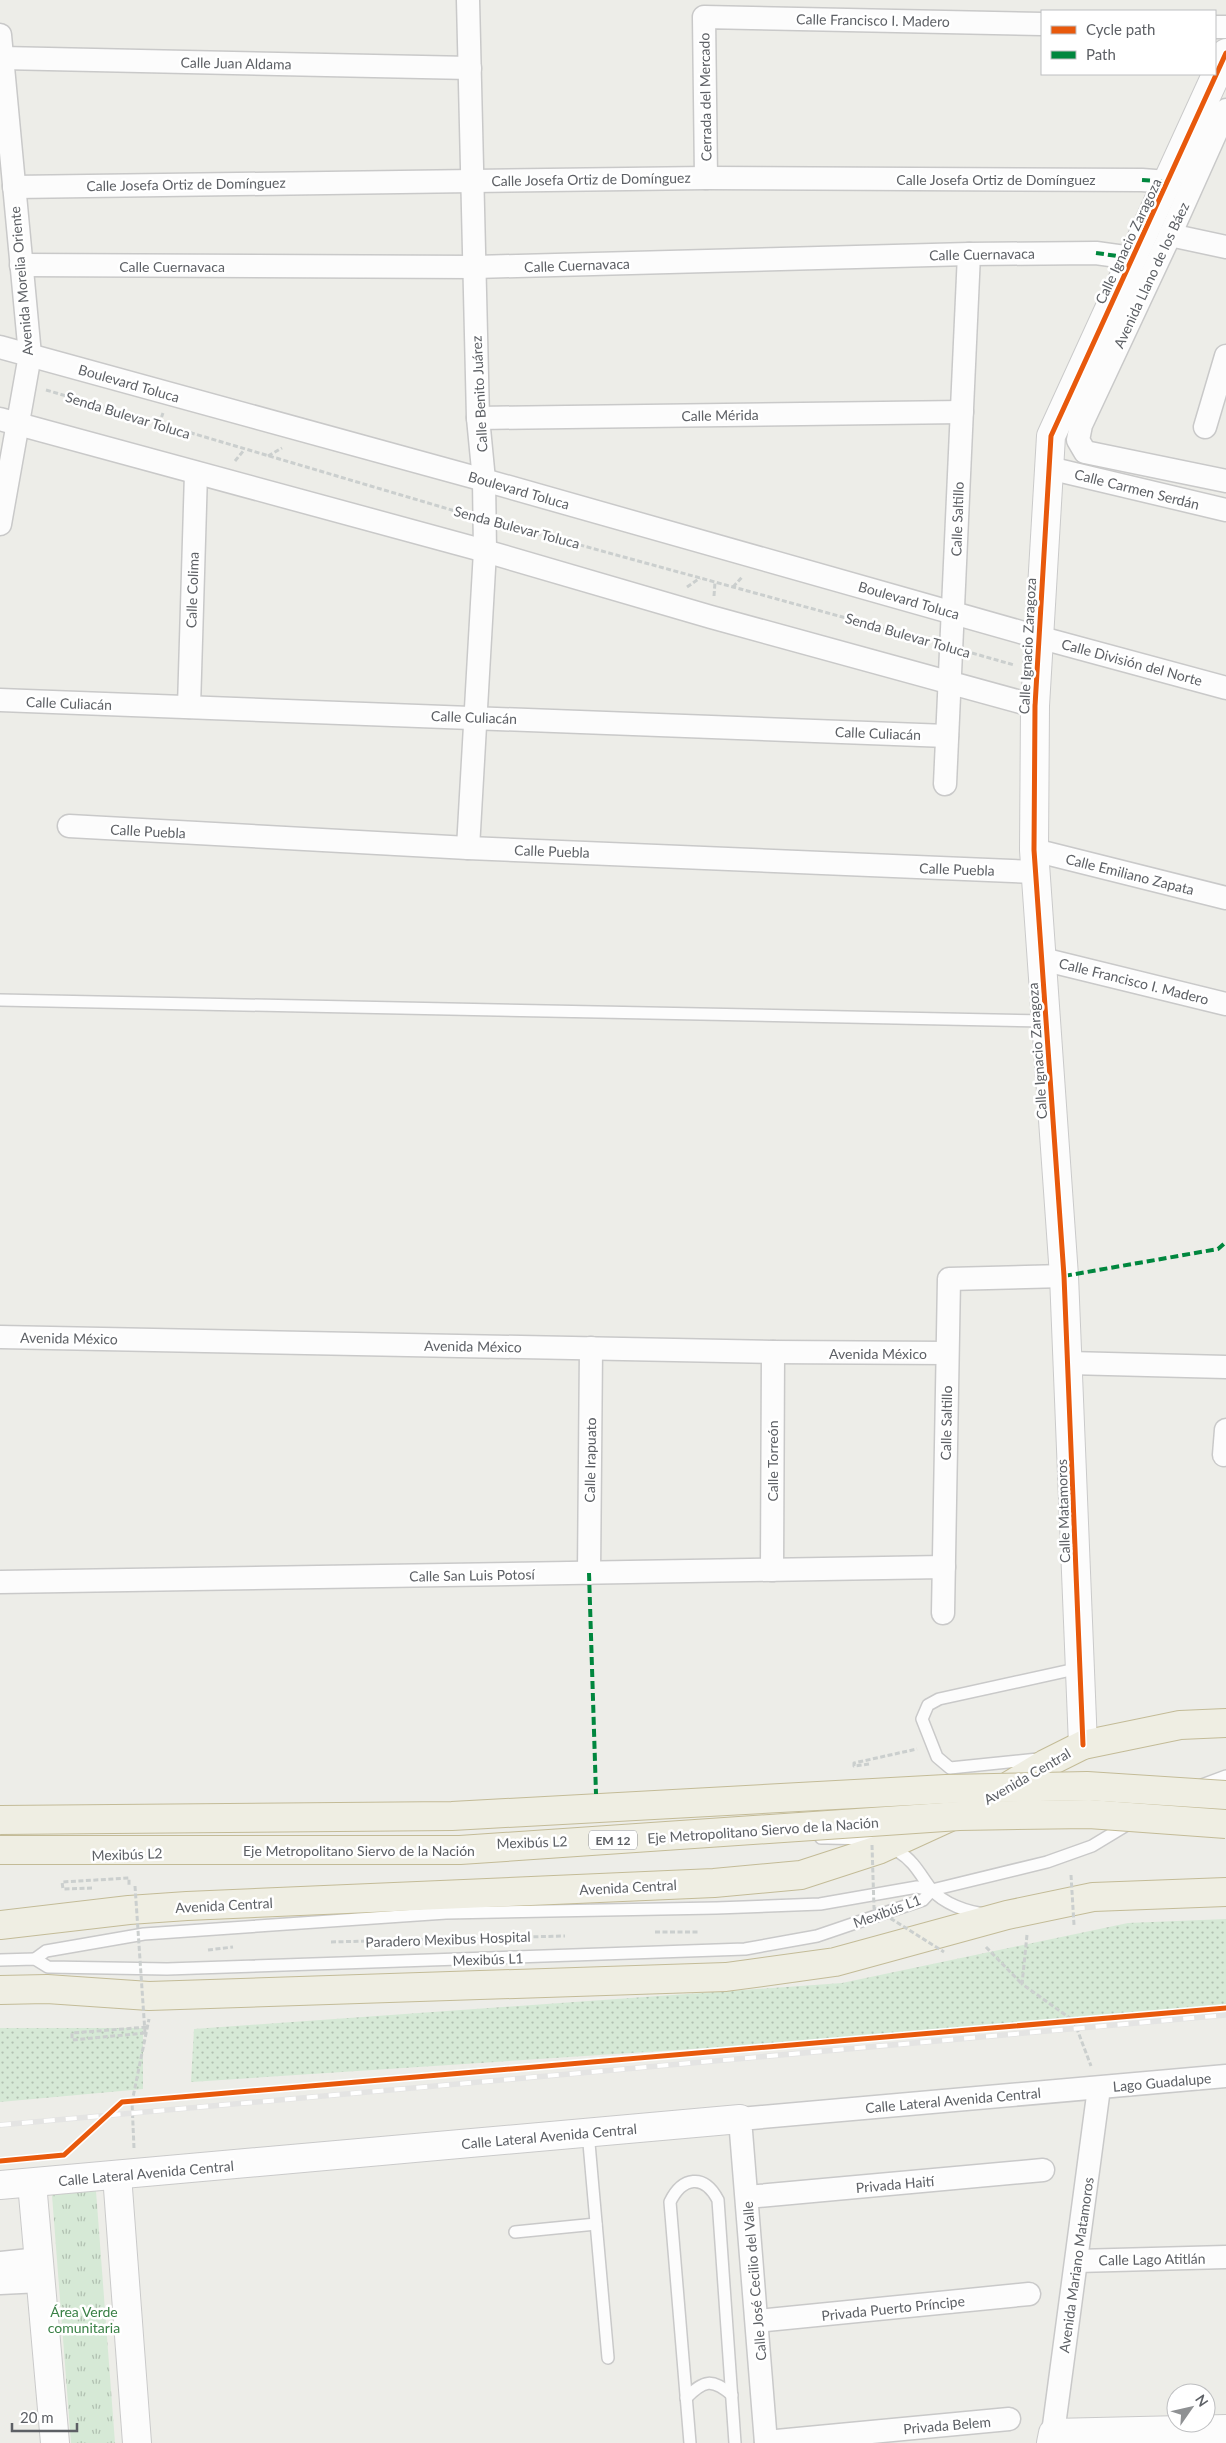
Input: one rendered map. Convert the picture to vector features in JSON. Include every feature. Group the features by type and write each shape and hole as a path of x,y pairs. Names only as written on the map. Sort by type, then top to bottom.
{"highway":[{"name":"Avenida Central","path":"0,1925 130,1910 187,1906 714,1883 801,1875 888,1846 988,1800 1058,1757 1083,1745 1180,1725 1226,1723"},
{"path":"0,1820 452,1816 946,1789 1078,1786 1226,1795"},
{"name":"Eje Metropolitano Siervo de la Nación","path":"0,1850 460,1850 959,1816 1089,1814 1226,1824"},
{"path":"0,1990 47,1989 149,1996 726,1977 835,1962 1017,1920 1093,1898 1226,1892"}],"street":[{"name":"Calle Benito Juárez","path":"468,0 474,180 478,418 484,480 486,551 474,717 468,848"},
{"name":"Calle Francisco I. Madero","path":"704,17 1041,24"},
{"name":"Cerrada del Mercado","path":"704,17 706,178"},
{"name":"Avenida Morelia Oriente","path":"0,35 30,355 24,383 9,422 0,524"},
{"name":"Calle Ignacio Zaragoza","path":"1216,71 1226,53"},
{"name":"Calle Juan Aldama","path":"2,58 470,68"},
{"name":"Calle Ignacio Zaragoza","path":"1064,1276 1035,861 1034,706 1051,436 1132,258 1155,181 1214,75"},
{"name":"Avenida Llano de los Báez","path":"1078,440 1081,425 1226,110"},
{"name":"Calle Josefa Ortiz de Domínguez","path":"14,187 706,178 1155,181"},
{"path":"1170,235 1226,247"},
{"name":"Calle Cuernavaca","path":"21,265 475,267 969,254 1096,254 1132,258"},
{"name":"Calle Saltillo","path":"945,784 969,254"},
{"name":"Boulevard Toluca","path":"0,347 484,480 1038,637"},
{"path":"1205,427 1226,356"},
{"name":"Calle Mérida","path":"478,418 962,412"},
{"path":"9,422 486,551 1034,706"},
{"name":"Calle Carmen Serdán","path":"1078,440 1085,452 1226,482"},
{"name":"Calle Carmen Serdán","path":"1049,468 1226,510"},
{"name":"Calle Colima","path":"189,707 196,473"},
{"name":"Calle División del Norte","path":"1038,637 1226,688"},
{"name":"Calle Culiacán","path":"0,700 947,736"},
{"name":"Calle Puebla","path":"69,826 468,848 1035,861"},
{"name":"Calle Emiliano Zapata","path":"1035,861 1226,898"},
{"name":"Calle Francisco I. Madero","path":"1042,959 1226,1004"},
{"name":"Calle Saltillo","path":"943,1613 949,1278 1064,1276"},
{"name":"Calle Matamoros","path":"1064,1276 1083,1745"},
{"name":"Avenida México","path":"0,1337 773,1352 947,1353"},
{"name":"Calle Irapuato","path":"589,1573 591,1348"},
{"name":"Calle Torreón","path":"772,1570 773,1352"},
{"path":"1069,1363 1226,1367"},
{"path":"1224,1455 1226,1430"},
{"name":"Calle San Luis Potosí","path":"0,1582 944,1567"},
{"name":"Lago Guadalupe","path":"1099,2088 1226,2076"},
{"name":"Calle Lateral Avenida Central","path":"0,2185 1099,2088"},
{"name":"Avenida Mariano Matamoros","path":"1052,2438 1099,2088"},
{"name":"Calle José Cecilio del Valle","path":"740,2119 766,2442"},
{"name":"Privada Haití","path":"747,2197 1043,2170"},
{"path":"126,2174 136,2443"},
{"path":"32,2183 55,2443"},
{"name":"Calle Lago Atitlán","path":"1077,2261 1226,2257"},
{"path":"0,2263 40,2270"},
{"path":"0,2282 40,2270"},
{"name":"Privada Puerto Príncipe","path":"757,2321 1029,2294"},
{"name":"Privada Belem","path":"766,2442 1009,2419"},
{"path":"1052,2438 1226,2429"}],"lane":[{"path":"0,1000 1046,1021"},
{"path":"1058,1757 950,1768 937,1757 922,1719 928,1705 938,1700 1080,1668"},
{"name":"Mexibús L1","path":"35,1959 46,1951 154,1934 446,1913 820,1904 918,1887 932,1890 1047,1862 1092,1846 1175,1795 1226,1776"},
{"name":"Mexibús L2","path":"0,1858 744,1835 861,1839 888,1846 901,1852 916,1867 932,1890 952,1905 983,1914 1017,1920"},
{"name":"Mexibús L1","path":"0,1960 35,1959 48,1967 167,1969 745,1949 817,1936 923,1900 932,1890"},
{"path":"588,2132 608,2358"},
{"path":"690,2443 670,2202 675,2190 682,2184 694,2181 704,2183 712,2189 718,2200 735,2443"},
{"path":"515,2232 596,2224"},
{"path":"686,2398 696,2388 708,2383 719,2384 732,2395"}],"path":[{"path":"869,1764 854,1766 854,1764 933,1745"},
{"path":"1071,1874 1074,1925"},
{"path":"99,1887 63,1889 62,1882 129,1878"},
{"path":"126,1886 135,1886 144,2033 72,2040 72,2033 148,2027"},
{"path":"874,1908 944,1952"},
{"path":"1017,1920 1022,1984"},
{"path":"655,1932 700,1932"},
{"path":"984,1944 1022,1984 1074,2021 1099,2088"},
{"path":"214,1948 233,1947"},
{"path":"126,2174 132,2102 148,2027 149,1996"},
{"path":"1064,2022 1083,2020"},
{"path":"122,2102 141,2101"}],"green space":[{"path":"1226,1919 1226,2004 888,2036 191,2082 194,2029 842,1983 1128,1923"},
{"path":"0,2028 143,2028 143,2089 0,2102"},
{"name":"Área Verde comunitaria","path":"96,2191 115,2443 71,2443 52,2195"}],"railway":[{"path":"0,2125 1226,2015"}],"marked path":[{"path":"1142,180 1168,182"},
{"path":"1096,253 1132,258"},
{"path":"1064,1276 1218,1249 1226,1242"},
{"path":"589,1573 596,1794"}],"cycle path":[{"path":"1216,75 1226,53"},
{"path":"1083,1745 1064,1276 1034,850 1035,706 1051,436 1216,75"},
{"path":"0,2161 64,2155 122,2102 1226,2008"}]}
